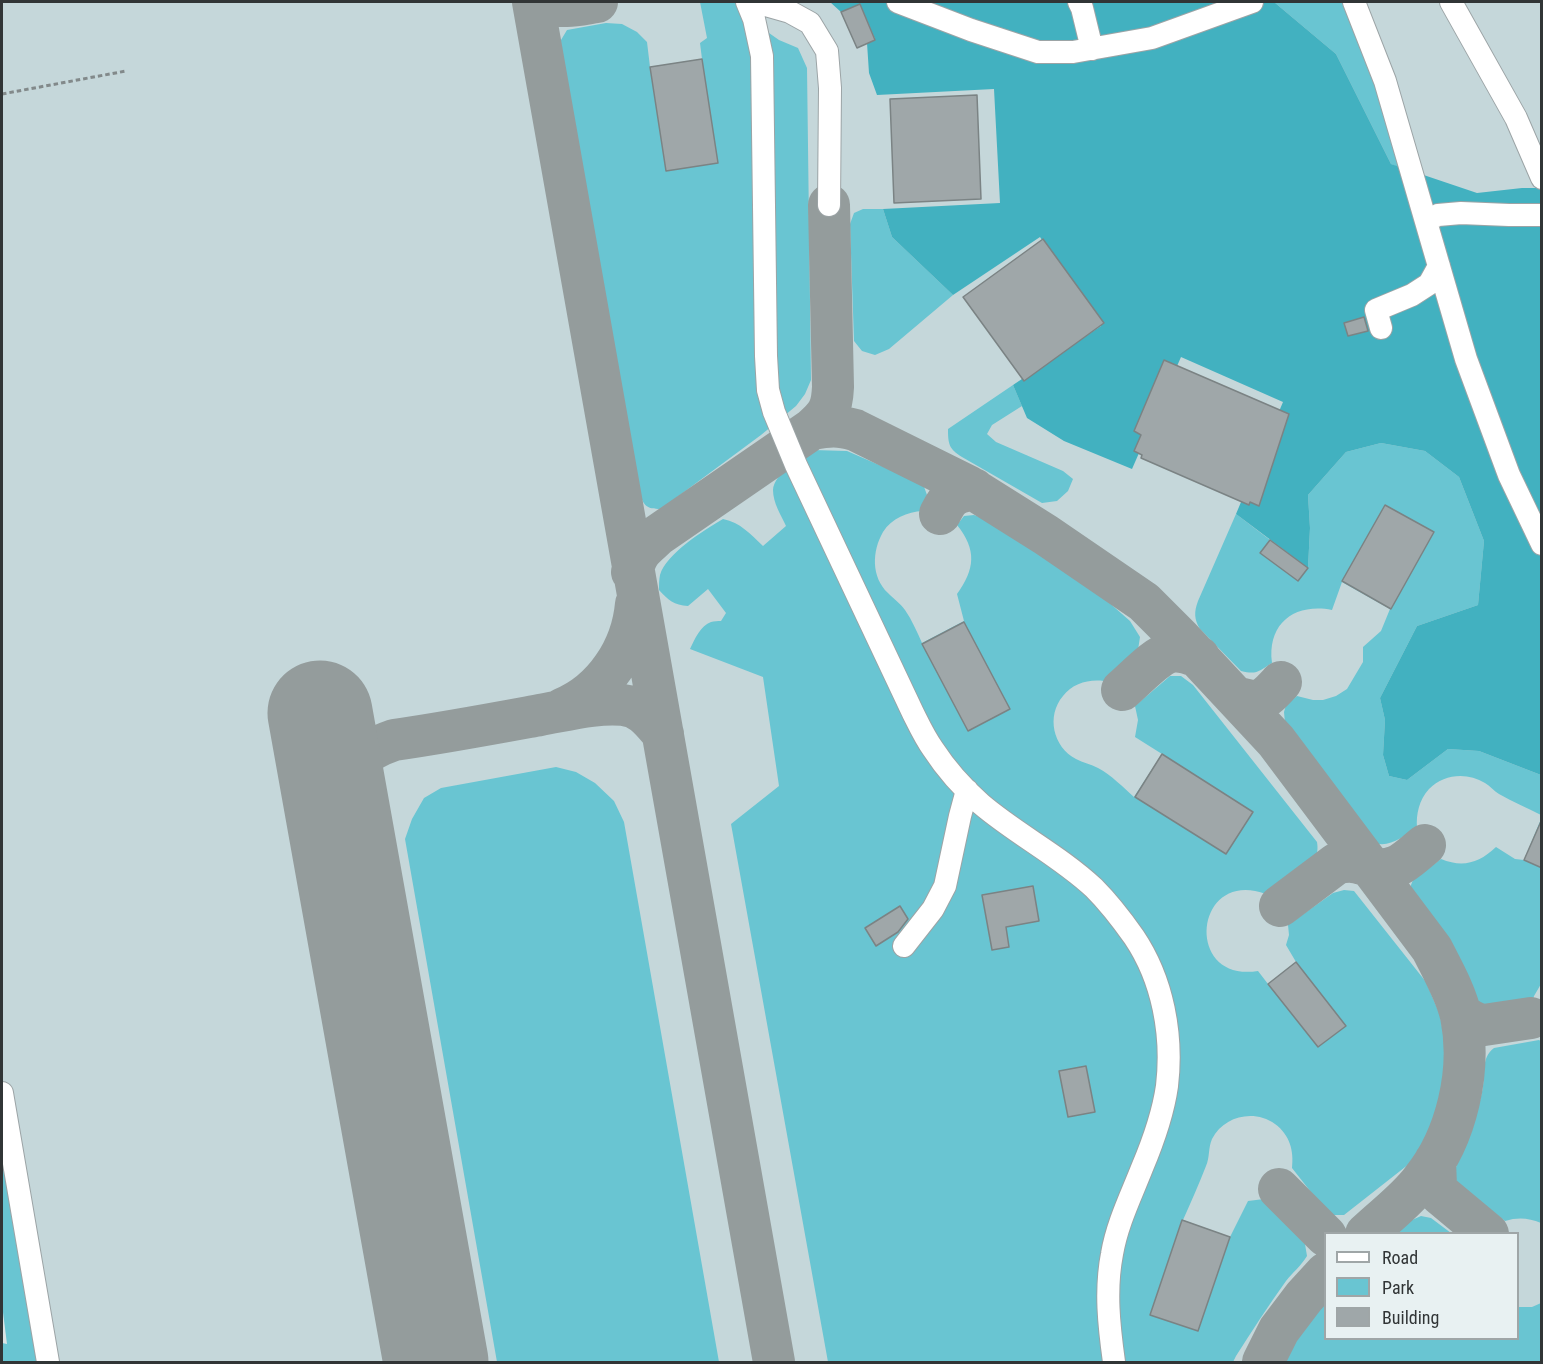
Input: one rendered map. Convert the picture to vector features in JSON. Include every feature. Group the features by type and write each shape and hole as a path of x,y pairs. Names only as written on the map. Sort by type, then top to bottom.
{"lane":[{"path":"747,2 754,19 762,56 768,390 774,412 796,465 913,713 932,748 953,776 981,804 1093,887 1116,912 1136,940 1158,987 1165,1017 1168,1046 1167,1086 1158,1125 1119,1225 1112,1254 1108,1286 1108,1318 1114,1362"},
{"path":"755,2 790,12 810,23 827,51 830,88 829,206"},
{"path":"898,2 971,30 1038,52 1072,52 1152,38 1252,2"},
{"path":"1079,2 1092,49"},
{"path":"1354,2 1385,81 1473,380 1509,475 1542,544"},
{"path":"1451,2 1516,118 1542,178"},
{"path":"1426,221 1438,215 1461,213 1542,215"},
{"path":"1381,328 1376,310 1412,295 1429,284 1439,266"},
{"path":"904,946 933,909 945,886 967,790"},
{"path":"2,1093 48,1362"}],"path":[{"path":"2,94 126,71"}],"shaded area":[{"path":"2,2 1541,2 1541,1362 10,1362 2,1304"},
{"path":"830,2 1274,2 1336,54 1391,164 1477,193 1541,188 1541,775 1479,751 1448,749 1407,780 1389,776 1383,755 1385,720 1380,698 1417,626 1478,605 1484,541 1459,477 1425,451 1381,443 1346,452 1308,495 1310,528 1308,568 1236,514 1283,402 1181,357 1132,469 1064,441 1027,418 1013,385 1101,326 1040,237 953,295 892,237 883,209 1000,203 994,89 877,95 869,73 867,43 875,39 860,4 841,12"}],"green space":[{"path":"700,2 737,2 769,33 798,48 807,68 811,380 796,406 761,435 661,509 656,509 646,506 639,492 560,56 561,40 567,30 606,23 622,24 637,32 647,42 650,67 702,59 700,43 707,38"},
{"path":"1274,2 1343,2 1388,114 1400,168 1391,164 1336,54"},
{"path":"863,209 883,209 892,237 953,295 889,349 875,355 862,351 854,341 850,224 854,213"},
{"path":"1013,385 1022,406 992,425 987,434 996,442 1063,471 1073,479 1068,491 1057,501 1042,503 962,457 950,446 948,429"},
{"path":"1381,443 1425,451 1459,477 1484,541 1478,605 1417,626 1380,698 1385,720 1383,755 1389,776 1407,780 1448,749 1479,751 1541,775 1541,815 1499,794 1478,779 1456,776 1442,780 1426,793 1419,807 1417,828 1388,844 1370,840 1285,723 1286,705 1297,696 1323,700 1347,689 1363,662 1363,647 1381,631 1390,609 1342,582 1332,610 1306,610 1286,619 1274,637 1272,663 1258,672 1241,671 1198,625 1195,615 1198,601 1236,514 1270,540 1260,553 1298,581 1308,568 1310,528 1308,495 1346,452"},
{"path":"813,450 847,451 923,484 927,495 923,511 900,517 891,523 879,539 875,555 876,572 882,587 905,610 922,643 964,621 957,594 970,568 971,551 957,525 964,516 974,515 990,521 1097,592 1130,621 1140,637 1138,650 1104,681 1082,683 1067,692 1058,704 1054,730 1057,739 1068,754 1103,771 1134,797 1162,754 1135,737 1138,720 1135,706 1170,676 1181,676 1193,685 1317,842 1316,856 1298,874 1278,887 1266,894 1242,890 1224,896 1212,910 1207,927 1209,945 1217,960 1234,970 1258,971 1268,984 1296,962 1286,945 1289,935 1288,925 1333,893 1344,890 1354,891 1426,982 1440,1015 1445,1045 1444,1074 1439,1106 1429,1135 1409,1164 1344,1215 1333,1215 1322,1206 1292,1168 1290,1144 1284,1133 1267,1119 1240,1117 1224,1125 1212,1139 1207,1163 1183,1220 1230,1237 1248,1201 1264,1199 1305,1244 1307,1256 1279,1290 1233,1362 828,1362 731,824 779,786 763,677 690,649 704,626 711,622 721,621 726,613 708,589 688,606 672,601 659,590 660,575 670,559 687,543 723,519 740,526 763,546 786,526 774,500 774,484 783,472"},
{"path":"556,767 576,772 595,783 614,801 624,822 719,1362 497,1362 405,839 412,819 424,798 441,788"},
{"path":"1541,819 1541,984 1531,1006 1488,1007 1475,999 1447,941 1413,896 1411,885 1413,880 1441,859 1456,863 1470,862 1483,857 1496,847 1515,859 1524,860"},
{"path":"1539,1040 1542,1042 1541,1223 1523,1219 1505,1221 1460,1186 1454,1173 1473,1123 1483,1086 1485,1062 1490,1052 1494,1048"},
{"path":"2,1137 40,1362 2,1362 2,1343 7,1344 2,1304"},
{"path":"1421,1216 1431,1218 1450,1232 1395,1232"},
{"path":"1324,1302 1324,1340 1519,1340 1519,1307 1532,1307 1541,1303 1541,1362 1284,1362"}],"building":[{"path":"860,4 875,40 857,48 841,12"},
{"path":"702,59 718,163 666,171 650,67"},
{"path":"977,95 981,199 894,203 890,99"},
{"path":"1043,239 1104,323 1024,381 963,297"},
{"path":"1364,317 1368,331 1348,336 1344,323"},
{"path":"1164,360 1289,414 1259,506 1250,502 1249,505 1141,458 1142,455 1134,451 1141,435 1134,431"},
{"path":"1385,505 1434,532 1391,609 1342,581"},
{"path":"1270,540 1308,568 1298,581 1260,553"},
{"path":"964,622 1010,709 968,731 922,644"},
{"path":"1162,754 1253,812 1226,854 1135,797"},
{"path":"1542,819 1542,868 1524,860"},
{"path":"1033,886 1039,921 1006,927 1009,947 992,950 982,895"},
{"path":"900,906 908,919 898,932 876,946 865,928"},
{"path":"1296,962 1346,1026 1318,1047 1268,984"},
{"path":"1086,1066 1095,1112 1068,1117 1059,1071"},
{"path":"1182,1220 1230,1237 1198,1331 1150,1315"}],"taxiway":[{"path":"533,2 774,1362"},
{"path":"548,2 559,6 597,2"},
{"path":"632,572 639,554 658,535 812,429 828,411 832,401 833,387 829,205"},
{"path":"812,429 834,426 855,430 968,486 1046,535 1144,602 1276,741 1432,949 1452,990 1461,1016 1464,1058 1459,1102 1453,1123 1434,1163 1410,1194 1368,1232"},
{"path":"940,514 952,496 974,489"},
{"path":"562,709 591,692 613,667 629,637 636,604"},
{"path":"1122,690 1165,654 1178,652 1199,657"},
{"path":"1236,697 1257,701 1266,697 1281,682"},
{"path":"335,798 351,769 363,755 394,740 582,707 614,704 630,706 641,711 663,734"},
{"path":"1372,869 1395,867 1425,845"},
{"path":"1280,906 1336,864 1353,862 1369,866"},
{"path":"1461,1014 1484,1025 1531,1018"},
{"path":"1435,1161 1436,1186 1440,1194 1486,1232"},
{"path":"1279,1189 1324,1234"},
{"path":"1263,1362 1279,1330 1324,1275"}],"runway":[{"path":"320,713 436,1362"}]}
